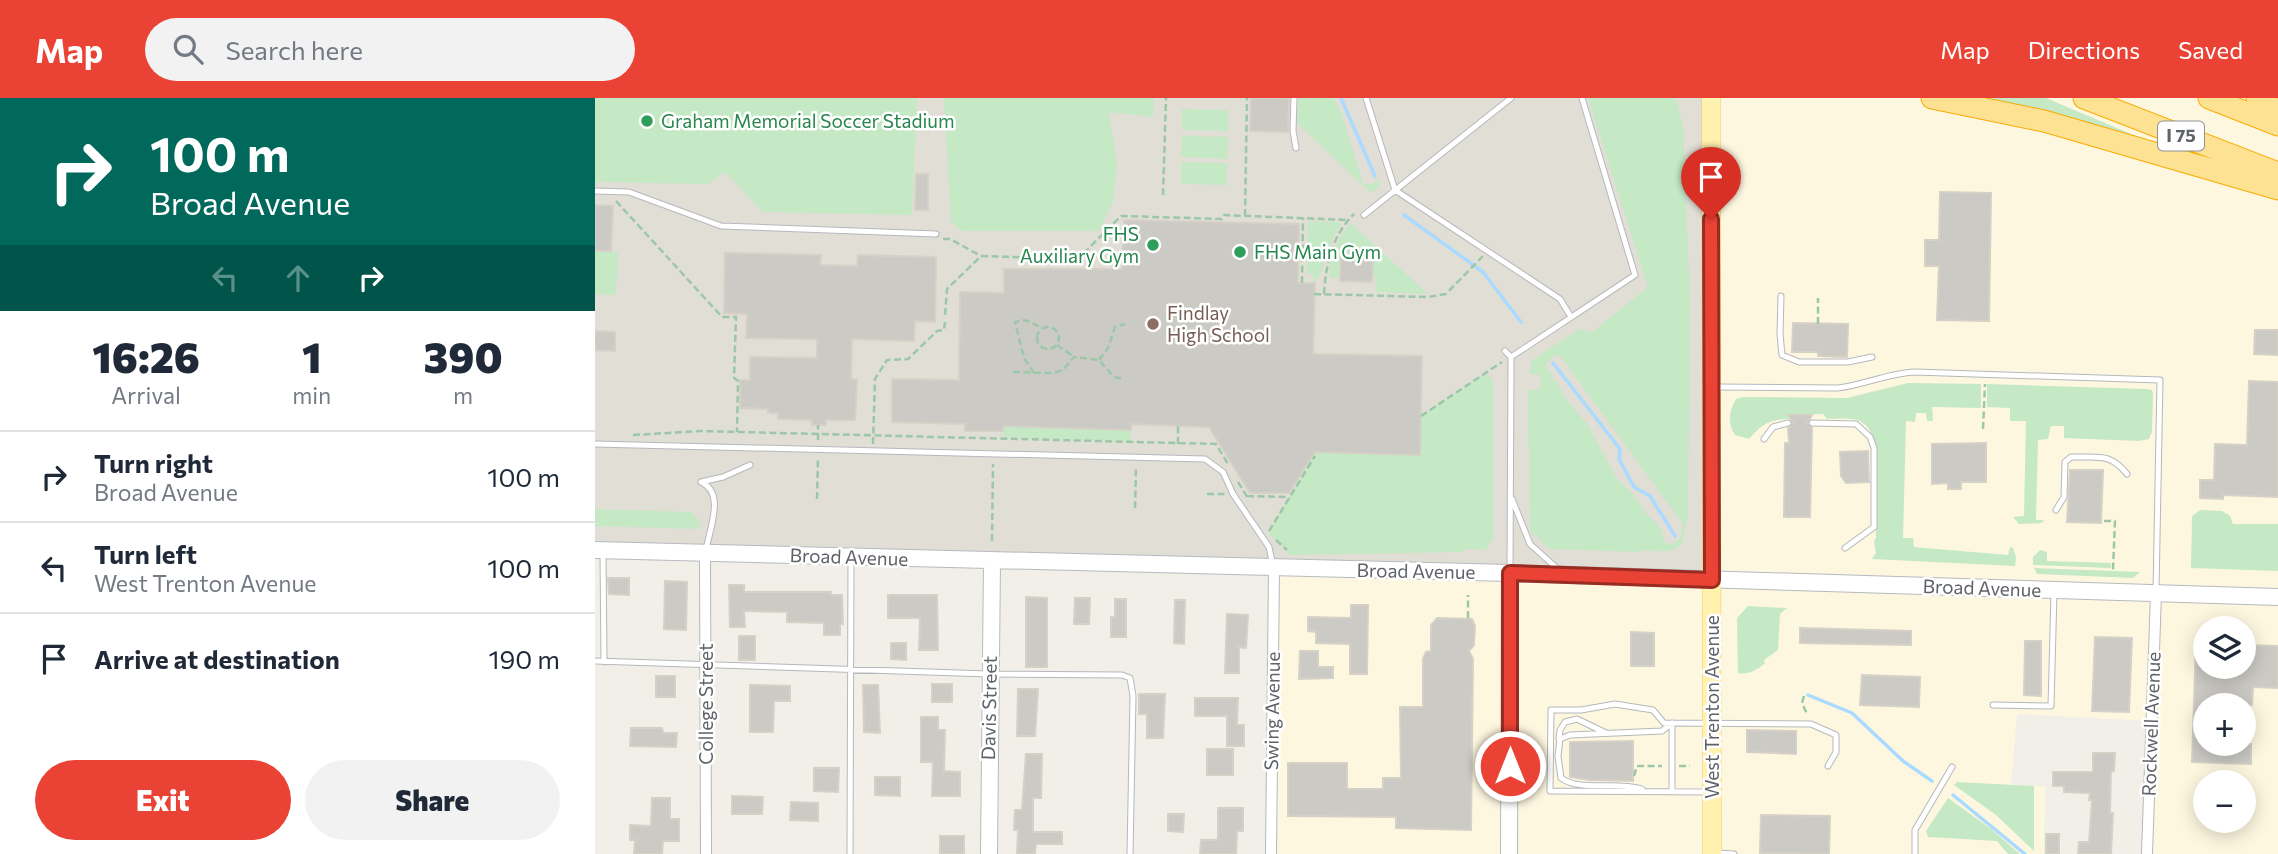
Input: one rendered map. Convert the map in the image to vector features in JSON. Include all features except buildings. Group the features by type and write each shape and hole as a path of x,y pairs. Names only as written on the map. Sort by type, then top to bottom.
{"highway":[{"path":"1932,98 2044,121 2278,189"},
{"name":"I 75","path":"2084,98 2278,173"},
{"name":"I 75","path":"2209,98 2278,125"},
{"path":"2257,98 2278,111"}],"main road":[{"name":"West Trenton Avenue","path":"1711,98 1712,853"},
{"name":"Broad Avenue","path":"599,551 1510,573 2278,597"},
{"name":"Davis Street","path":"989,854 992,561"},
{"path":"1509,854 1510,573"}],"street":[{"name":"College Street","path":"705,554 706,854"},
{"name":"Swing Avenue","path":"1271,854 1274,569"},
{"name":"Rockwell Avenue","path":"2147,854 2156,593"}],"lane":[{"path":"1294,98 1293,131 1296,148"},
{"path":"1366,98 1395,190 1560,299 1571,317"},
{"path":"1364,215 1511,98"},
{"path":"1511,357 1635,275 1582,98"},
{"path":"595,191 629,192 721,226 936,234"},
{"path":"1781,296 1782,355 1798,362 1848,362 1872,357"},
{"path":"1505,351 1511,357 1510,573"},
{"path":"1712,387 1838,388 1855,386 1890,374 1915,372 2160,380 2156,593"},
{"path":"1765,439 1773,427 1788,423"},
{"path":"1812,423 1856,424 1870,437 1874,447 1874,527 1845,548"},
{"path":"595,444 1205,458 1223,472 1233,494 1269,548 1274,569"},
{"path":"2056,510 2064,498 2065,462 2071,457 2109,458 2117,461 2127,474"},
{"path":"705,554 716,496 710,486 701,482 723,477 750,465"},
{"path":"1510,494 1531,544 1565,575"},
{"path":"599,551 604,662"},
{"path":"850,854 851,557"},
{"path":"1993,705 2051,706 2054,590"},
{"path":"595,661 989,674 1122,675 1130,678 1133,696 1130,854"},
{"path":"1711,792 1550,791 1551,710 1581,710 1615,704 1653,710 1664,723 1811,724 1836,735 1836,751 1828,766"},
{"path":"1609,734 1577,719 1565,722 1560,730 1557,756 1561,778 1569,784 1627,784 1649,792"},
{"path":"1557,756 1560,739 1570,735 1662,731 1672,723"},
{"path":"1672,723 1672,792"},
{"path":"1915,854 1915,830 1952,767"},
{"path":"1712,853 1734,854"}],"path":[{"path":"1163,195 1165,98"},
{"path":"1245,216 1247,98"},
{"path":"606,191 722,317 736,317 734,378 738,381 737,432"},
{"path":"1324,294 1325,272 1332,247 1348,220 1359,209"},
{"path":"936,234 938,238 950,239 981,256 1078,259 1121,216 1221,219 1224,215 1348,220"},
{"path":"1302,283 1303,218"},
{"path":"945,315 947,289 981,256"},
{"path":"1314,294 1428,297 1446,293 1477,263"},
{"path":"1818,298 1818,324"},
{"path":"1034,373 1024,358 1015,321 1025,320 1042,328 1049,326 1056,329 1059,335 1056,345 1050,349 1040,345 1037,338 1042,328"},
{"path":"872,451 875,379 887,360 908,359 937,331 944,330 945,322"},
{"path":"1099,360 1108,348 1115,327 1125,324"},
{"path":"1049,326 1049,332"},
{"path":"1056,345 1074,357 1099,360 1114,377 1123,379"},
{"path":"1013,372 1053,373 1063,370 1074,357"},
{"path":"1421,416 1511,357"},
{"path":"1983,429 1984,388"},
{"path":"817,499 818,425"},
{"path":"1178,426 1178,444"},
{"path":"986,431 986,439"},
{"path":"992,541 994,439"},
{"path":"1268,533 1315,456"},
{"path":"1135,508 1136,457"},
{"path":"1207,494 1233,494"},
{"path":"1247,496 1289,498"},
{"path":"2104,521 2115,521 2113,570"},
{"path":"1468,595 1468,618"},
{"path":"1804,696 1803,703 1811,724"},
{"path":"1634,776 1637,766 1690,766"}],"shaded area":[{"path":"595,98 2278,98 2278,854 2147,854 2150,721 2017,714 2011,784 2045,787 2044,854 1271,854 1273,569"},
{"name":"Findlay High School","path":"595,98 1711,98 1712,580 595,550"}],"green space":[{"path":"595,98 917,98 912,215 763,212 725,172 708,184 595,182"},
{"path":"944,98 1154,98 1153,117 1109,112 1117,164 1113,201 1099,231 962,231 951,222"},
{"path":"1298,98 1333,98 1341,112 1363,183 1370,185 1380,178 1378,187 1371,193 1297,123"},
{"path":"1588,98 1676,98 1683,125 1690,300 1688,514 1682,544 1670,550 1637,552 1551,549 1543,544 1536,534 1532,536 1530,526 1528,390 1540,390 1541,375 1529,374 1532,360 1579,329 1592,332 1648,287","holes":["1556,355 1561,357 1683,524 1680,538 1672,544 1665,543 1661,528 1617,479 1588,425 1567,400 1545,364"]},
{"path":"1986,98 2046,98 2143,139 2050,113"},
{"path":"1182,109 1228,110 1228,131 1182,130"},
{"path":"1182,136 1228,137 1227,159 1181,157"},
{"path":"1181,162 1227,163 1227,185 1181,184"},
{"path":"1308,221 1341,224 1315,283 1313,274 1307,274"},
{"path":"1350,223 1428,294 1376,292 1375,275 1372,275 1358,253 1340,253 1339,278 1330,278 1332,256"},
{"path":"595,251 618,252 616,295 595,294"},
{"path":"1485,374 1491,377 1493,382 1493,539 1485,550 1288,555 1287,550 1268,533 1315,452 1420,455 1421,416"},
{"path":"1908,383 1981,384 1981,408 1932,407 1933,421 1927,421 1926,413 1916,413 1915,422 1906,421 1903,538 1913,538 1914,547 2008,555 2010,547 2016,557 2015,566 1872,559 1876,553 1875,445 1869,429 1859,421 1827,419 1823,414 1789,415 1788,419 1766,424 1749,439 1735,435 1731,426 1730,412 1736,399 1743,397 1847,398"},
{"path":"1987,384 2152,390 2152,432 2149,439 2139,441 2064,438 2064,426 2051,426 2048,439 2038,440 2036,520 2044,520 2042,523 2019,524 2013,517 2024,516 2026,421 2010,421 2010,408 1987,407"},
{"path":"1003,426 1131,431 1131,441 1003,437"},
{"path":"595,509 691,512 702,524 698,525 698,529 595,526"},
{"path":"2200,510 2222,511 2230,516 2233,524 2278,524 2278,571 2191,568 2192,516"},
{"path":"2040,550 2047,552 2047,561 2111,563 2111,568 2033,565 2033,557"},
{"path":"2034,568 2140,572 2133,578 2037,574"},
{"path":"1748,606 1787,608 1780,614 1778,650 1756,670 1738,673 1737,618"},
{"path":"1957,782 2034,786 2034,851 1996,815 1954,785"},
{"path":"1948,798 2020,854 2008,854 1997,841 1928,837 1926,831"}],"waterway":[{"path":"1341,98 1375,176"},
{"path":"1404,215 1483,272 1521,322"},
{"path":"1553,363 1620,449 1619,459 1634,487 1650,496 1675,536"},
{"path":"1808,695 1852,713 1903,761 1932,781"},
{"path":"1953,795 2025,854"}],"place":[{"name":"Graham Memorial Soccer Stadium","path":"647,121"},
{"name":"FHS Auxiliary Gym","path":"1153,245"},
{"name":"FHS Main Gym","path":"1240,252"},
{"name":"Findlay High School","path":"1153,324"}],"route":[{"path":"1510,766 1510,573 1712,580 1711,219"}]}
